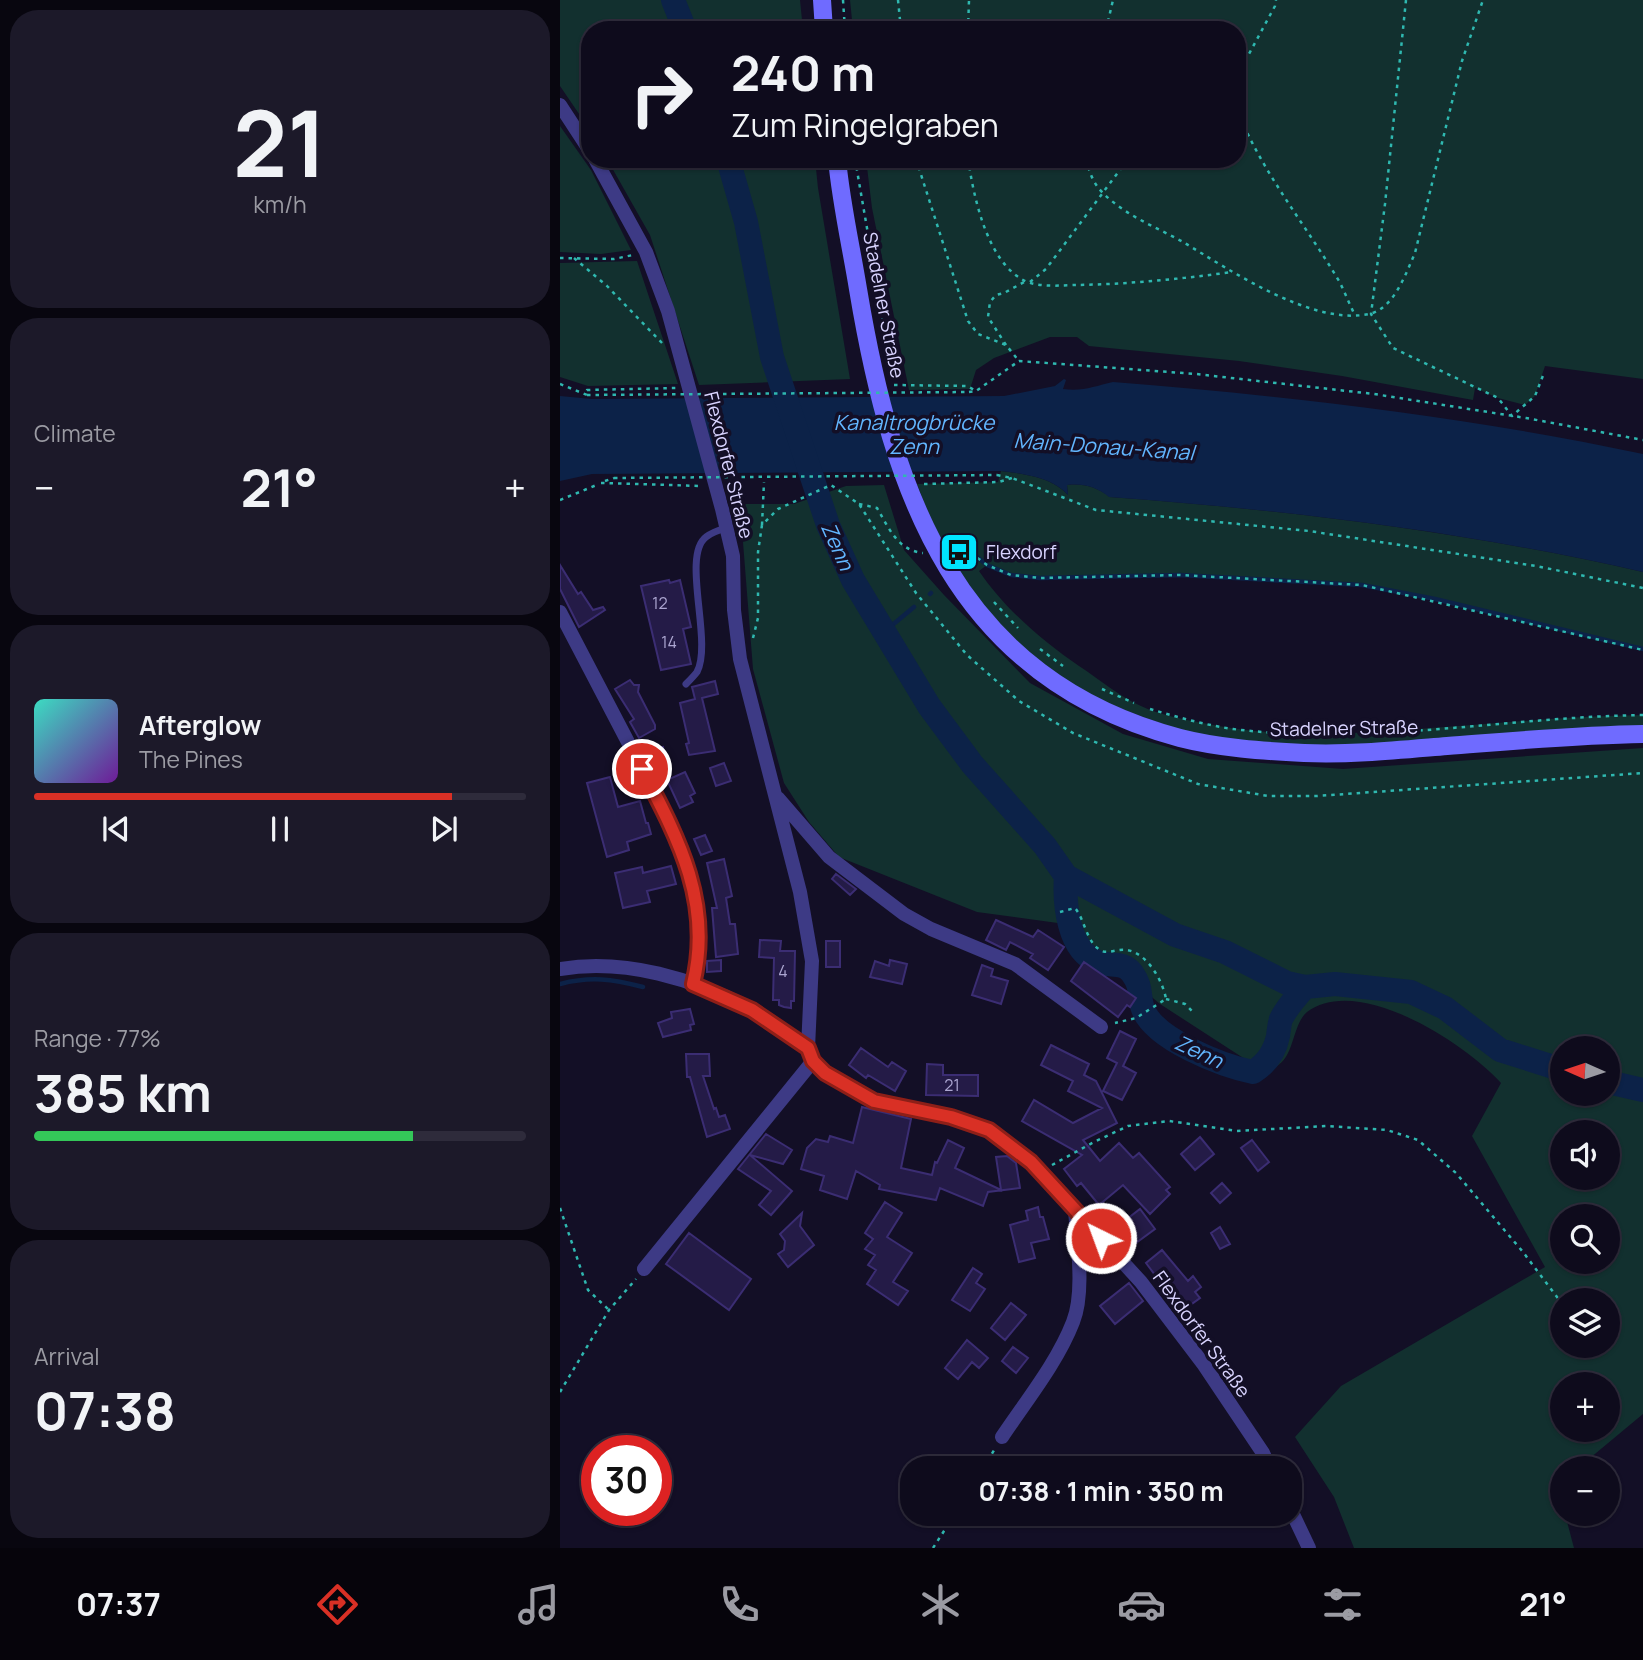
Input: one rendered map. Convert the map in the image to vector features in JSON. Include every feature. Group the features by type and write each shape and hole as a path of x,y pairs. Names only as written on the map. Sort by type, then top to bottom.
{"main road":[{"path":"822,0 823,21"},
{"name":"Stadelner Straße","path":"838,168 870,362 906,484 924,526 955,582 988,624 1024,659 1064,688 1125,720 1180,738 1268,751 1346,753 1531,739 1643,734"}],"street":[{"path":"560,105 581,136"},
{"name":"Flexdorfer Straße","path":"600,168 646,252 668,311 733,556 734,610 740,659 800,892 812,961 811,1055"},
{"path":"560,612 675,832 683,853 697,897 699,944 693,984"},
{"name":"Flexdorfer Straße","path":"776,795 829,857 904,914 931,929 1015,964 1101,1027"},
{"name":"Flexdorfer Straße","path":"560,969 613,966 693,984 752,1010 811,1055 825,1073 874,1101 951,1117 989,1130 1039,1170 1141,1282 1205,1365 1264,1456"},
{"path":"644,1269 811,1055"},
{"path":"1002,1437 1074,1321 1080,1278 1075,1209"},
{"path":"1299,1526 1309,1548"}],"lane":[{"path":"686,684 698,671 702,639 697,586 699,544 705,537 726,527"}],"path":[{"path":"843,0 844,21"},
{"path":"898,0 900,21"},
{"path":"968,0 968,21"},
{"path":"1108,21 1113,0"},
{"path":"1246,58 1276,0"},
{"path":"1406,0 1371,314 1393,348 1498,398 1512,415"},
{"path":"1088,168 1090,176 1102,192 1135,217 1232,272 1286,299 1316,309 1355,315 1371,314 1389,302 1415,253 1462,61 1483,0"},
{"path":"1246,132 1290,208 1340,283 1355,315"},
{"path":"857,168 894,386 967,386 976,391"},
{"path":"919,168 968,321 978,334 1006,345"},
{"path":"969,168 987,234 1003,262 1028,281 1054,285 1114,285 1232,272"},
{"path":"1018,361 988,317 989,302 996,295 1028,281 1046,269 1121,168"},
{"path":"560,258 614,259 646,252"},
{"path":"574,258 650,328 667,349"},
{"path":"560,384 587,395 969,393 976,391 1018,361 1209,376 1374,394 1512,415 1643,440"},
{"path":"1512,415 1535,396 1544,373"},
{"path":"587,395 587,390 690,388"},
{"path":"560,500 614,478 997,475 1012,478 1096,510 1309,531 1536,566 1643,588"},
{"path":"917,484 999,482 1012,478"},
{"path":"740,659 755,633 758,618 758,552 764,482"},
{"path":"601,483 716,486"},
{"path":"762,525 778,509 797,498 831,485 859,504 877,508 894,537 910,552"},
{"path":"859,504 916,593"},
{"path":"945,534 987,565 1011,575 1040,578 1180,575 1362,585 1643,650"},
{"path":"986,594 1022,633"},
{"path":"1031,643 1071,671"},
{"path":"1099,688 1141,706 1181,718 1230,729 1275,733 1339,735 1643,715"},
{"path":"1060,912 1075,908 1082,916 1092,942 1099,950 1130,950 1141,957 1154,971 1166,999"},
{"path":"1101,1027 1136,1018 1166,999 1185,1004 1194,1013"},
{"path":"1039,1170 1128,1126 1169,1121 1237,1130 1326,1126 1387,1130 1418,1140 1456,1173 1499,1222 1551,1288"},
{"path":"560,1209 588,1290 609,1310"},
{"path":"560,1392 609,1310 644,1269"},
{"path":"990,1456 1002,1437"},
{"path":"933,1548 947,1526"}],"green space":[{"path":"560,0 800,0 802,21 581,21 581,117 560,86"},
{"path":"850,0 1643,0 1643,379 1545,366 1535,396 1525,405 1475,388 1473,400 1342,376 1239,361 1089,346 1077,337 1050,337 994,358 976,370 970,389 909,390 872,208 867,168 1246,168 1246,21 852,21"},
{"path":"560,126 581,156 581,168 591,170 631,250 601,254 560,252"},
{"path":"612,168 816,168 850,379 699,385 650,235"},
{"path":"637,261 678,384 588,386 560,377 560,263"},
{"path":"1001,471 1046,480 1068,495 1067,485 1084,485 1110,497 1378,524 1511,545 1643,572 1643,649 1435,599 1362,585 1180,575 1040,578 1011,575 987,565 979,571 1012,611 1051,646 1117,693 1148,709 1231,728 1317,734 1643,715 1643,734 1407,749 1223,746 1064,688 955,582 917,484 998,482"},
{"path":"884,485 904,550 1030,683 1123,734 1208,759 1343,769 1643,748 1643,1414 1620,1433 1620,1372 1550,1372 1550,1442 1609,1442 1592,1456 1550,1456 1550,1526 1568,1526 1574,1548 1354,1548 1334,1497 1295,1437 1341,1386 1545,1267 1472,1136 1501,1083 1485,1067 1438,1033 1382,1007 1354,1001 1329,1002 1307,1012 1300,1021 1285,1058 1268,1074 1160,1004 1065,924 977,912 839,857 809,822 784,783 753,669 740,504 794,504 846,486"}],"water":[{"path":"1064,379 1063,389 1070,390 1113,382 1379,409 1512,429 1643,454 1643,572 1511,545 1378,524 1109,497 1090,486 1067,485 1068,495 1046,480 1001,471 592,474 560,481 560,396 592,399 1004,396 1055,386"}],"building":[{"path":"560,565 578,594 581,592 593,610 603,607 605,610 579,627 560,589"},
{"path":"669,580 670,583 680,580 691,627 683,629 691,664 661,670 641,586"},
{"path":"630,680 634,685 639,685 638,692 655,725 655,729 639,738 630,722 634,719 615,689"},
{"path":"715,681 718,694 702,698 715,751 689,755 680,703 695,699 692,687"},
{"path":"663,747 665,759 652,761 650,749"},
{"path":"724,763 731,781 716,786 710,768"},
{"path":"685,772 695,793 690,796 693,802 680,808 667,780"},
{"path":"610,777 618,807 640,801 651,834 627,842 629,850 607,857 587,783"},
{"path":"705,835 712,851 701,855 694,839"},
{"path":"724,859 732,896 726,898 730,924 735,924 738,954 716,957 712,908 717,908 707,863"},
{"path":"671,866 676,884 647,891 650,902 623,908 615,873 642,867 643,873"},
{"path":"836,874 856,889 850,895 832,879"},
{"path":"996,920 1033,937 1038,930 1064,947 1048,970 1030,958 1033,954 1010,942 1006,950 986,940"},
{"path":"760,940 781,941 780,951 795,951 794,1001 791,1001 791,1008 779,1005 779,1000 773,1000 774,958 759,957"},
{"path":"826,941 840,941 840,967 826,967"},
{"path":"721,960 721,971 707,972 707,961"},
{"path":"890,960 907,964 902,984 870,977 875,961 889,966"},
{"path":"1084,962 1136,998 1118,1017 1071,981"},
{"path":"982,965 993,969 991,976 1008,981 1001,1004 972,995"},
{"path":"690,1009 694,1024 690,1025 691,1030 663,1037 658,1023 672,1018 671,1012"},
{"path":"1120,1031 1136,1039 1123,1066 1136,1073 1122,1100 1103,1091 1117,1063 1107,1058"},
{"path":"1051,1045 1089,1064 1084,1075 1096,1081 1117,1123 1083,1140 1100,1161 1119,1143 1133,1158 1139,1153 1170,1187 1166,1190 1170,1194 1150,1214 1123,1185 1099,1205 1081,1183 1077,1186 1064,1169 1082,1155 1022,1121 1034,1100 1073,1123 1102,1108 1068,1091 1073,1081 1041,1065"},
{"path":"861,1048 888,1067 892,1062 906,1071 895,1091 868,1075 866,1078 849,1065"},
{"path":"686,1054 709,1054 710,1076 703,1076 714,1109 716,1108 719,1117 725,1115 730,1129 707,1137 690,1077 687,1077"},
{"path":"927,1064 943,1065 943,1075 978,1075 978,1096 926,1095"},
{"path":"862,1107 911,1119 901,1168 932,1175 935,1162 937,1163 948,1140 964,1148 955,1168 1001,1190 996,1157 1007,1156 1016,1163 1020,1188 988,1192 983,1206 940,1188 936,1200 879,1189 880,1185 856,1171 847,1199 820,1190 824,1176 801,1169 807,1148 816,1139 828,1142 830,1136 853,1143"},
{"path":"766,1134 792,1150 783,1164 750,1155 792,1191 771,1215 759,1205 771,1191 738,1169"},
{"path":"1200,1137 1214,1154 1195,1170 1181,1154"},
{"path":"1252,1140 1269,1162 1258,1171 1241,1148"},
{"path":"1222,1183 1231,1193 1220,1203 1211,1193"},
{"path":"885,1202 902,1213 887,1237 912,1253 893,1282 908,1291 898,1305 867,1284 876,1270 868,1265 875,1255 865,1249 873,1239 865,1233"},
{"path":"1110,1206 1123,1222 1140,1209 1155,1229 1129,1248 1110,1223 1104,1227 1096,1217"},
{"path":"1038,1207 1049,1239 1031,1243 1035,1258 1019,1262 1010,1225 1028,1220 1026,1211"},
{"path":"802,1213 800,1226 814,1245 788,1267 778,1254 784,1250 785,1241 780,1234"},
{"path":"1220,1227 1230,1244 1220,1249 1211,1233"},
{"path":"689,1233 751,1279 729,1310 666,1264"},
{"path":"1162,1250 1188,1281 1193,1276 1201,1287 1195,1292 1200,1298 1182,1311 1146,1263"},
{"path":"973,1268 982,1274 976,1283 985,1289 970,1311 952,1300"},
{"path":"1129,1283 1143,1301 1115,1324 1100,1306"},
{"path":"1011,1303 1026,1315 1005,1340 991,1328"},
{"path":"967,1340 988,1358 979,1368 972,1362 958,1379 945,1368"},
{"path":"1013,1347 1028,1358 1016,1373 1002,1361"}],"waterway":[{"name":"Zenn","path":"673,0 681,21"},
{"name":"Zenn","path":"731,168 746,222 772,357 828,525 853,580 929,706 972,764 1045,846 1066,876 1175,935 1225,952 1287,983 1305,987 1335,984 1411,992 1445,1008 1500,1050 1550,1066"},
{"path":"976,556 987,565 1011,575 1040,578 1180,575 1362,585 1435,599 1643,649"},
{"path":"884,632 914,607"},
{"name":"Zenn","path":"1066,876 1067,912 1080,948 1098,962 1128,969 1138,983 1143,1009 1150,1020 1175,1041 1208,1058 1253,1072 1272,1052 1277,1042 1281,1019 1305,987"},
{"path":"560,984 602,979 643,987"},
{"name":"Zenn","path":"1620,1085 1643,1090"}],"place":[{"name":"Flexdorf","path":"959,552"}],"route":[{"path":"642,769 675,832 697,897 699,944 693,984 752,1010 808,1048 813,1061 825,1073 874,1101 951,1117 989,1130 1031,1162 1101,1238"}],"water label":[{"name":"Kanaltrogbrücke Zenn","path":"914,434"},
{"name":"Main-Donau-Kanal","path":"1104,446"}]}
